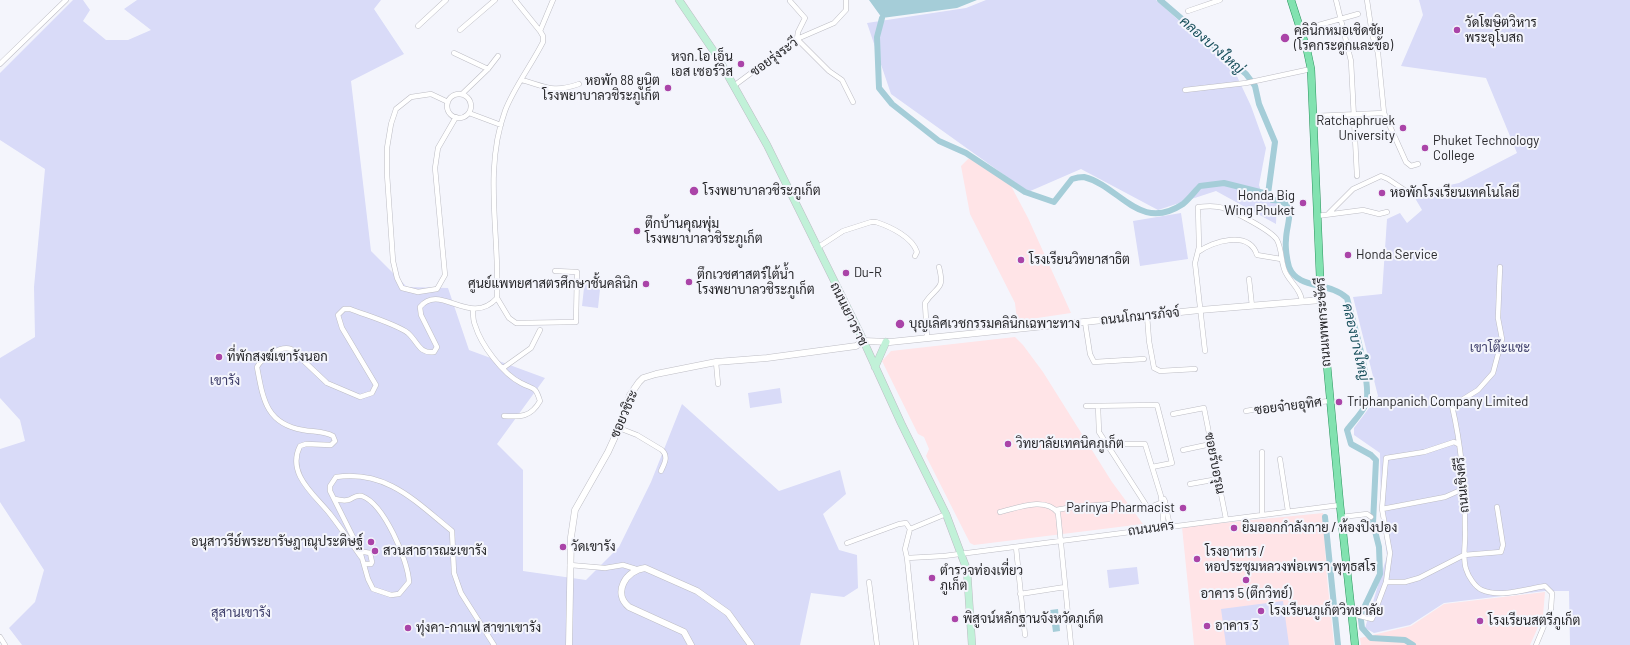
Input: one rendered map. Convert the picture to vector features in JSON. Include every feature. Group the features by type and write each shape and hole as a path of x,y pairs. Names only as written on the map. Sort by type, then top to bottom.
{"main road":[{"name":"ถนนเยาวราช","path":"679,0 735,85 767,145 864,341 874,367 946,514 962,552 969,579 972,645"},
{"name":"ถนนเทพกระษัตรี","path":"1291,0 1301,30 1310,70 1314,116 1320,289 1341,517 1353,614 1355,645"},
{"path":"874,367 886,342"}],"street":[{"path":"0,64 66,0"},
{"path":"418,26 446,0"},
{"path":"460,30 495,0"},
{"path":"515,0 540,31 544,42 510,99 501,125 493,176 498,247 497,298 509,318 516,323 576,322 577,272 555,271"},
{"path":"540,31 553,0"},
{"name":"ซอยรุ่งระวี","path":"735,85 797,39 834,23 846,10 846,0"},
{"path":"1188,11 1220,0"},
{"path":"1336,0 1351,56 1357,176"},
{"path":"1367,0 1372,34 1378,53 1384,114 1406,162 1410,166 1418,164"},
{"path":"790,1 805,18 798,32 797,39 829,71 842,80 853,102"},
{"path":"1301,30 1358,14"},
{"path":"454,53 488,69"},
{"path":"469,113 462,117 456,117 449,112 448,102 452,96 462,94 488,69 498,56"},
{"path":"1185,90 1249,82 1310,70"},
{"path":"522,80 562,90 579,84"},
{"path":"448,102 431,94 411,97 396,109 391,124 387,148 387,182 393,262 397,278 402,288 418,292 437,289 445,275 435,168 438,148 456,117"},
{"path":"462,94 470,102 469,113"},
{"path":"469,113 501,125"},
{"path":"1314,116 1384,114"},
{"path":"1329,213 1353,189 1381,176 1388,178 1406,192"},
{"path":"1205,351 1195,263 1198,252 1197,208 1210,206 1228,210 1273,235 1280,245 1281,259 1287,276 1298,288 1302,301"},
{"path":"1317,216 1329,213 1363,210 1380,214 1387,212"},
{"path":"817,248 843,231 876,222 902,234 915,247 917,252 915,256"},
{"path":"1198,252 1215,242 1243,242 1249,243 1255,249 1257,255 1281,259"},
{"path":"927,338 925,303 941,285 942,279 939,267"},
{"name":"ถนนเชิงคีรี","path":"1500,268 1498,318 1502,339 1493,373 1478,390 1452,406 1463,489 1466,530 1464,555 1466,569 1474,584 1481,590 1499,593 1545,586 1552,593 1551,609 1536,645"},
{"path":"1248,279 1252,306"},
{"path":"364,564 371,564 372,558 370,553 358,550 331,515 306,487 296,469 296,455 300,446 306,444 331,445 335,441 333,436 327,433 289,427 279,422 267,408 257,368 260,361 281,348 291,349 327,383 360,397 372,393 376,385 342,328 338,315 344,309 350,309 408,333 421,350 427,353 434,352 437,347 421,315 420,307 424,301 432,298 441,298 462,308 473,310 482,309 492,304 497,298"},
{"name":"ถนนโกมารภัจจ์","path":"864,341 886,342 1147,315 1321,300"},
{"path":"473,310 475,325 485,346 503,368 522,383 533,387 537,392 540,401 534,410 521,417 504,416"},
{"path":"1147,315 1149,341 1154,368 1160,371 1195,369"},
{"path":"1085,322 1090,354 1094,362 1144,359"},
{"path":"503,368 531,348 540,330"},
{"name":"ซอยวชิระ","path":"569,645 571,537 575,510 619,428 630,395 636,385 643,378 656,374 716,362 856,346 864,341"},
{"path":"716,362 718,384"},
{"name":"ซอยจ๋ายอุทิศ","path":"1246,411 1275,406 1330,401"},
{"path":"1086,406 1157,405 1172,463 1152,467"},
{"path":"1098,406 1098,432 1108,444 1148,508 1163,502"},
{"name":"ซอยรับอรุณ","path":"1173,414 1204,408 1226,519"},
{"path":"619,428 637,435 666,453 666,458 661,471"},
{"path":"1353,614 1372,619 1386,582 1390,553 1382,517 1382,509 1386,458 1424,452 1454,442 1458,444"},
{"path":"1108,444 1145,444 1170,526"},
{"path":"1183,450 1211,444"},
{"path":"1262,452 1262,514"},
{"path":"1280,459 1288,511"},
{"path":"336,499 350,500 357,496 362,496 374,504 386,519 401,553 409,582 399,594 390,595 374,589 368,579 364,564 336,499 330,491 330,486 336,477 368,478 399,488 452,531 454,573 461,593 494,645"},
{"path":"1190,484 1218,479"},
{"path":"1382,509 1445,497 1463,489"},
{"path":"338,506 339,502 344,500"},
{"path":"1163,502 1164,527"},
{"path":"1000,512 1039,504 1056,510 1112,504"},
{"name":"ถนนนคร","path":"907,558 944,556 962,552 1016,547 1340,505"},
{"path":"1386,582 1405,582 1419,578 1464,555 1503,551 1497,507"},
{"path":"1056,510 1059,520 1064,587 1071,645"},
{"path":"910,529 946,514"},
{"path":"1341,517 1367,514 1371,517"},
{"path":"847,543 899,524 906,523 910,529 905,549 916,645"},
{"path":"1016,547 1025,635"},
{"path":"570,565 605,568 623,565 636,569 645,568 697,591 728,613 751,645"},
{"path":"636,569 625,579 620,594 622,602 628,607 684,632 691,645"},
{"path":"869,582 877,645"},
{"path":"1020,594 1064,587"},
{"path":"0,637 5,645"}],"shaded area":[{"path":"869,0 977,0 957,8 882,18"},
{"name":"โรงเรียนวิทยาสาธิต","path":"970,157 1010,184 1028,218 1071,313 1017,321 1015,303 970,214 961,166"},
{"name":"วิทยาลัยเทคนิคภูเก็ต","path":"1015,337 1023,345 1043,372 1112,482 1143,524 974,545 970,543 926,456 929,449 924,437 918,434 882,361 891,351"},
{"name":"โรงเรียนภูเก็ตวิทยาลัย","path":"1323,513 1327,578 1334,645 1194,645 1182,527"},
{"name":"โรงเรียนสตรีภูเก็ต","path":"1545,592 1543,616 1530,645 1361,645 1360,638 1411,626 1444,604"},
{"path":"1058,609 1060,631 1053,632 1050,610"}],"green space":[{"name":"เขารัง","path":"73,0 83,0 90,10 83,21 106,40 128,40 151,30 124,9 137,0 381,0 374,9 404,54 351,81 371,251 407,287 448,288 469,350 545,378 497,444 523,470 523,571 586,580 619,547 651,482 682,404 779,491 840,470 846,494 823,514 839,550 857,555 858,588 844,597 811,593 800,645 22,645 9,628 35,602 44,570 0,502 0,449 25,441 20,420 0,398 0,358 35,337 34,287 45,169 0,140 0,73"},
{"path":"986,0 1156,0 1234,70 1251,106 1266,148 1259,185 1264,201 1277,200 1276,224 1216,191 1158,210 1081,169 1028,192 891,94 867,23 966,8"},
{"name":"เขาโต๊ะแซะ","path":"1419,0 1630,0 1630,645 1570,645 1569,591 1545,591 1444,603 1410,625 1374,633 1365,628 1387,556 1381,512 1380,453 1354,435 1354,428 1378,396 1353,297 1382,294 1387,219 1400,213 1407,223 1422,210 1412,193 1459,183 1517,153 1486,78 1401,66 1423,15"},
{"path":"1181,213 1188,259 1140,266 1133,221"},
{"path":"585,279 601,280 598,308 582,306"},
{"path":"780,388 782,403 750,408 748,393"},
{"path":"1137,567 1139,584 1109,588 1107,570"},
{"path":"1283,601 1289,645 1226,645 1221,609"}],"waterway":[{"name":"คลองบางใหญ่","path":"1160,0 1246,74 1255,86 1259,104 1275,142 1268,194 1272,200 1281,201 1289,208 1290,214 1286,246 1289,267 1293,274 1299,279 1332,289 1347,298 1365,370 1367,385 1365,406 1347,430 1351,444 1371,455 1376,460 1373,523 1379,547 1380,574 1362,612 1362,628 1371,638 1405,640 1413,645"},
{"path":"882,18 877,37 879,88 892,104 939,141 966,153 1025,192 1054,202 1072,179 1084,177 1097,182 1130,205 1142,211 1154,213 1168,212 1183,204 1200,186 1224,183 1268,194"},
{"path":"1325,517 1338,645"}],"place":[{"name":"วัดโฆษิตวิหาร พระอุโบสถ","path":"1457,30"},
{"name":"คลินิกหมอเชิดชัย (โรคกระดูกและข้อ)","path":"1285,38"},
{"name":"หจก.โอ เอ็น เอส เซอร์วิส","path":"741,64"},
{"name":"หอพัก 88 ยูนิต โรงพยาบาลวชิระภูเก็ต","path":"668,88"},
{"name":"Ratchaphruek University","path":"1403,128"},
{"name":"Phuket Technology College","path":"1425,148"},
{"name":"โรงพยาบาลวชิระภูเก็ต","path":"694,191"},
{"name":"หอพักโรงเรียนเทคโนโลยี","path":"1382,193"},
{"name":"Honda Big Wing Phuket","path":"1303,203"},
{"name":"ตึกบ้านคุณพุ่ม โรงพยาบาลวชิระภูเก็ต","path":"637,231"},
{"name":"Honda Service","path":"1348,255"},
{"name":"โรงเรียนวิทยาสาธิต","path":"1021,260"},
{"name":"Du-R","path":"846,273"},
{"name":"ตึกเวชศาสตร์ใต้น้ำ โรงพยาบาลวชิระภูเก็ต","path":"689,282"},
{"name":"ศูนย์แพทยศาสตรศึกษาชั้นคลินิก","path":"646,284"},
{"name":"บุญเลิศเวชกรรมคลินิกเฉพาะทาง","path":"900,324"},
{"name":"ที่พักสงฆ์เขารังนอก","path":"219,357"},
{"name":"Triphanpanich Company Limited","path":"1339,402"},
{"name":"วิทยาลัยเทคนิคภูเก็ต","path":"1008,444"},
{"name":"Parinya Pharmacist","path":"1183,508"},
{"name":"ยิมออกกำลังกาย / ห้องปิงปอง","path":"1234,528"},
{"name":"อนุสาวรีย์พระยารัษฎาณุประดิษฐ์","path":"371,542"},
{"name":"วัดเขารัง","path":"563,547"},
{"name":"สวนสาธารณะเขารัง","path":"375,551"},
{"name":"โรงอาหาร / หอประชุมหลวงพ่อเพรา พุทฺธสโร","path":"1197,559"},
{"name":"ตำรวจท่องเที่ยว ภูเก็ต","path":"932,578"},
{"name":"อาคาร 5 (ตึกวิทย์)","path":"1246,580"},
{"name":"โรงเรียนภูเก็ตวิทยาลัย","path":"1261,611"},
{"name":"พิสูจน์หลักฐานจังหวัดภูเก็ต","path":"955,619"},
{"name":"โรงเรียนสตรีภูเก็ต","path":"1480,621"},
{"name":"อาคาร 3","path":"1207,626"},
{"name":"ทุ่งคา-กาแฟ สาขาเขารัง","path":"408,628"}],"park label":[{"name":"สุสานเขารัง","path":"241,613"}]}
